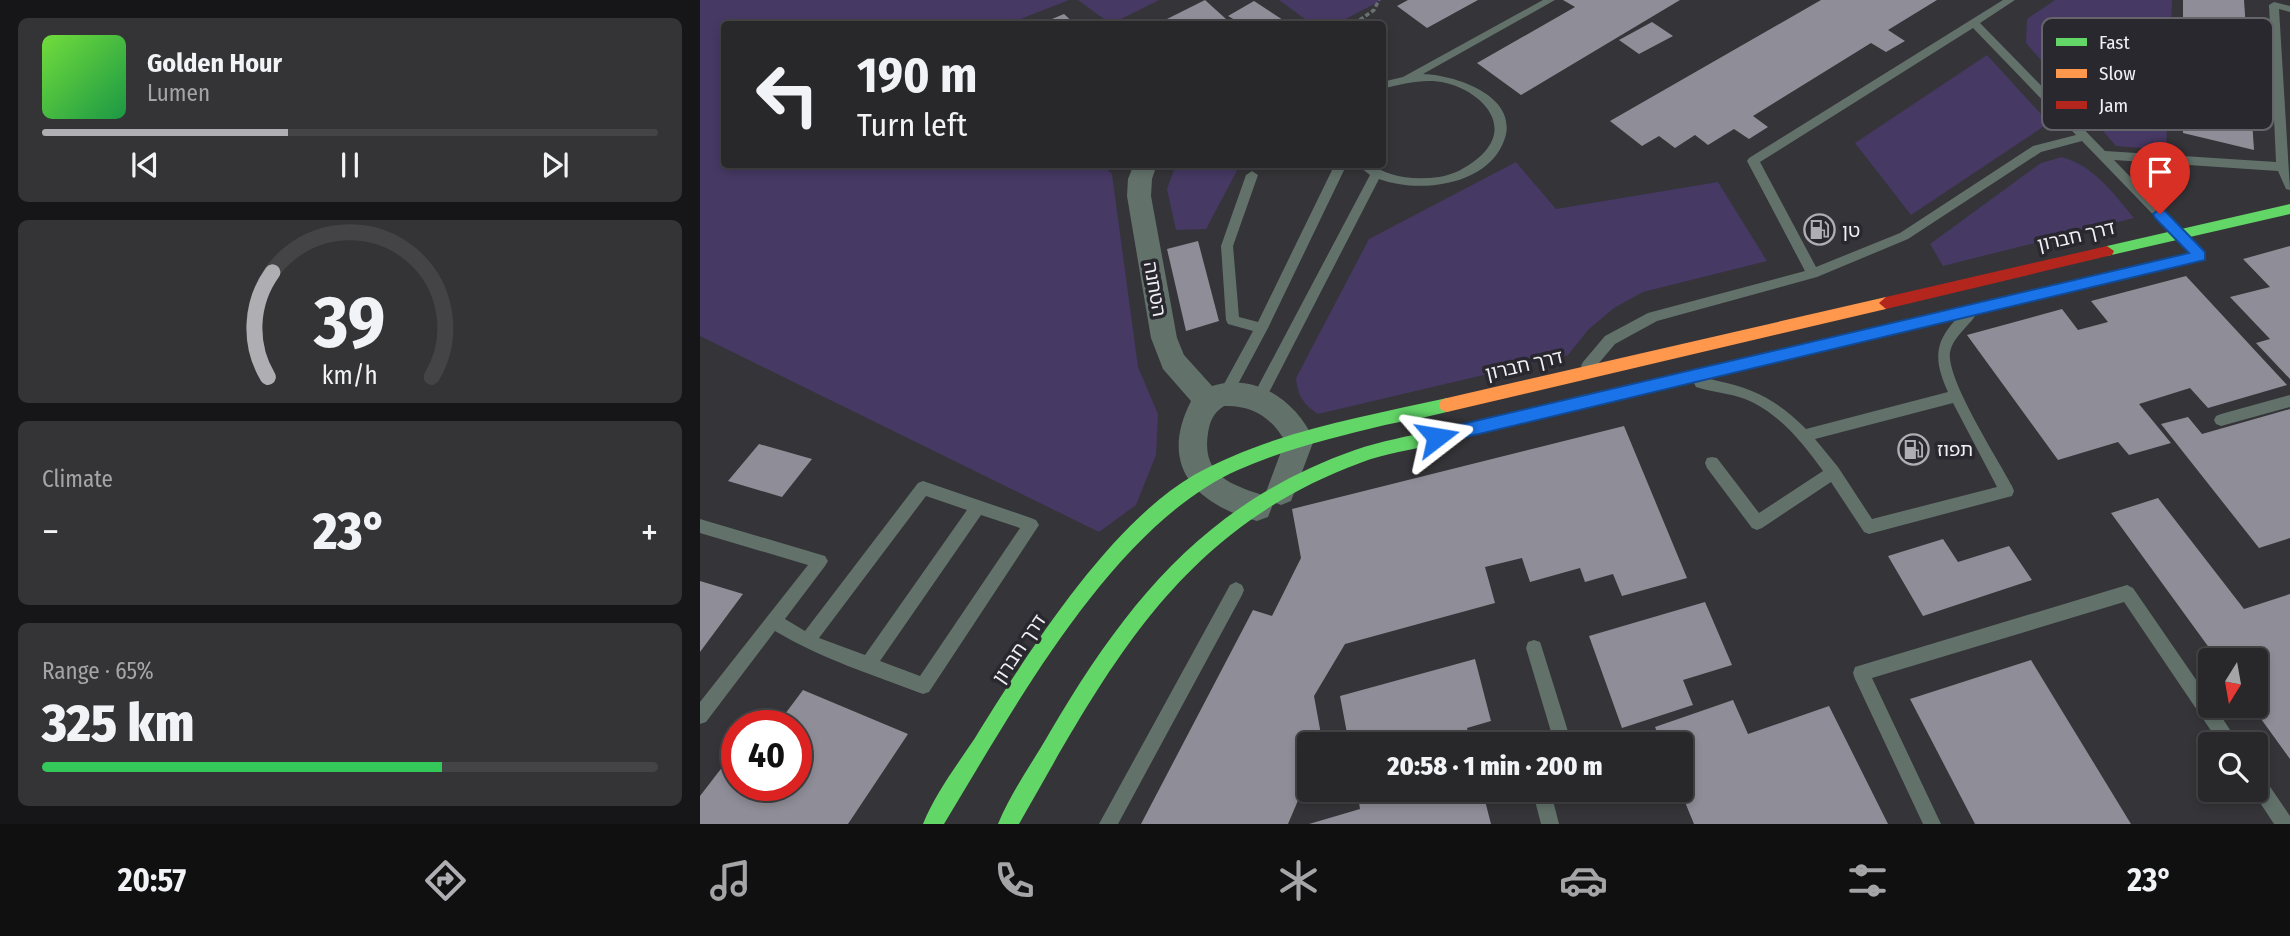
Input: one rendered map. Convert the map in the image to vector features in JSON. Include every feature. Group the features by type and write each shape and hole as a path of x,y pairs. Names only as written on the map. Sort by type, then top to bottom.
{"street":[{"name":"הטחנה","path":"1144,168 1140,179 1139,196 1164,338 1173,361 1216,398"},
{"name":"דרך חברון","path":"933,824 1032,665 1078,600 1114,556 1147,523 1176,496 1201,479 1261,452 1300,440 2290,209"},
{"path":"1008,824 1087,689 1160,587 1187,558 1215,534 1313,473 1357,456 2014,300"},
{"path":"1257,507 1219,494 1201,479 1194,461 1192,443 1195,421 1216,398 1241,395 1258,400 1281,413 1300,440 1281,492"}],"lane":[{"path":"1386,85 1407,78 1550,0"},
{"path":"1813,274 1753,161 2010,0"},
{"path":"2290,9 2274,5 2282,167 2290,186"},
{"path":"1974,23 2042,92"},
{"path":"1368,168 1376,174 1401,182 1432,183 1459,176 1476,167 1493,151 1500,137 1499,118 1492,104 1468,85 1444,78 1407,78"},
{"path":"2079,130 2200,256"},
{"path":"1582,373 1610,340 1653,317 1813,274 1904,236 2037,149 2085,136"},
{"path":"2102,155 2282,167"},
{"path":"1216,398 1261,328 1339,168"},
{"path":"1258,400 1376,174"},
{"path":"1252,175 1227,246 1233,320 1261,328"},
{"path":"1679,379 1729,388 1764,402 1804,436 1833,472 1870,527 2007,491 1957,396 1943,359 1946,342 1974,309"},
{"path":"1804,436 1957,396"},
{"path":"2221,420 2290,401"},
{"path":"1712,463 1757,523 1833,472"},
{"path":"773,621 807,641 923,686 1031,525 923,488 807,641"},
{"path":"868,664 978,507"},
{"path":"700,526 820,561 700,716"},
{"path":"1108,824 1236,590"},
{"path":"1932,824 1861,673 2127,593 2222,732"},
{"path":"1534,648 1559,732"},
{"path":"2268,799 2285,824"},
{"path":"1544,802 1550,824"}],"path":[{"path":"1358,21 1374,10 1379,0"}],"shaded area":[{"path":"700,0 1069,0 1016,21 721,21 721,168 1105,168 1112,174 1138,367 1158,414 1156,455 1136,505 1099,532 700,336"},
{"path":"1078,0 1159,0 1117,21 1107,21"},
{"path":"1279,0 1382,0 1342,21 1308,21"},
{"path":"2055,0 2172,0 2171,18 2042,18 2042,61 2026,43 2027,19"},
{"path":"1987,55 2042,115 2042,128 1911,215 1855,143"},
{"path":"2102,130 2167,130 2166,150 2116,146"},
{"path":"2062,157 2093,174 2134,218 1943,266 1930,244 2041,163"},
{"path":"1516,162 1556,209 1718,182 1767,261 1643,292 1614,308 1588,330 1568,355 1318,414 1313,410 1302,399 1296,378 1369,239"},
{"path":"1175,168 1238,168 1206,229 1176,230 1167,189"}],"building":[{"path":"1205,0 1226,19 1220,21 1163,21"},
{"path":"1408,0 1478,0 1427,28 1397,6"},
{"path":"1563,0 1680,0 1521,95 1477,63 1575,7"},
{"path":"1821,0 1937,0 1888,30 1905,41 1886,52 1871,43 1753,116 1768,127 1749,139 1734,129 1708,145 1695,135 1675,148 1659,136 1642,146 1610,121"},
{"path":"2183,0 2244,0 2245,18 2183,18"},
{"path":"1254,1 1283,20 1237,21 1228,16"},
{"path":"1064,14 1072,21 1047,21"},
{"path":"1652,22 1673,36 1639,54 1619,40"},
{"path":"2183,130 2253,130 2254,150 2183,133"},
{"path":"1198,241 1219,321 1186,331 1167,249"},
{"path":"2290,246 2290,379 2256,343 2270,339 2230,297 2270,287 2243,259"},
{"path":"2186,276 2287,385 2208,408 2190,388 2139,404 2171,443 2129,455 2118,442 2058,460 1967,335 2062,309 2078,330 2108,322 2091,301"},
{"path":"2290,409 2290,538 2259,548 2161,424 2188,417 2202,434"},
{"path":"1624,426 1687,578 1622,596 1613,574 1585,582 1580,568 1530,582 1522,558 1485,567 1495,603 1345,644 1314,696 1321,732 1297,732 1297,802 1288,824 1141,824 1253,610 1272,616 1301,558 1292,509"},
{"path":"759,444 812,459 782,497 728,481"},
{"path":"2158,498 2244,609 2290,594 2290,759 2260,718 2268,718 2268,648 2209,648 2111,513"},
{"path":"1943,539 1958,562 2009,546 2032,580 1923,616 1888,556"},
{"path":"700,581 743,594 700,652"},
{"path":"1705,602 1732,665 1683,680 1693,705 1622,728 1589,636"},
{"path":"1475,659 1491,721 1467,728 1468,732 1347,732 1340,696"},
{"path":"2031,660 2131,824 1975,824 1910,699"},
{"path":"803,690 908,734 848,824 700,824 700,796 721,769 721,801 812,801 812,710 788,710"},
{"path":"1733,700 1748,734 1829,706 1888,824 1694,824 1685,802 1693,802 1693,732 1657,732 1655,727"},
{"path":"1359,802 1485,802 1491,824 1309,824 1360,809"}],"traffic: fast":[{"path":"2107,251 2290,209"},
{"path":"1756,361 2002,303"},
{"path":"1008,824 1075,708 1146,605 1187,559 1235,519 1290,485 1355,457 1587,401"},
{"path":"933,824 1021,682 1069,613 1123,548 1170,501 1203,479 1261,453 1322,434 1447,405"}],"traffic: slow":[{"path":"1447,405 1886,303"}],"traffic: jam":[{"path":"1886,303 2107,251"},
{"path":"1587,401 1756,361"}],"place":[{"name":"טן","path":"1819,230"},
{"name":"תפוז","path":"1914,449"}],"route":[{"path":"1437,437 2200,256 2160,214"}]}
